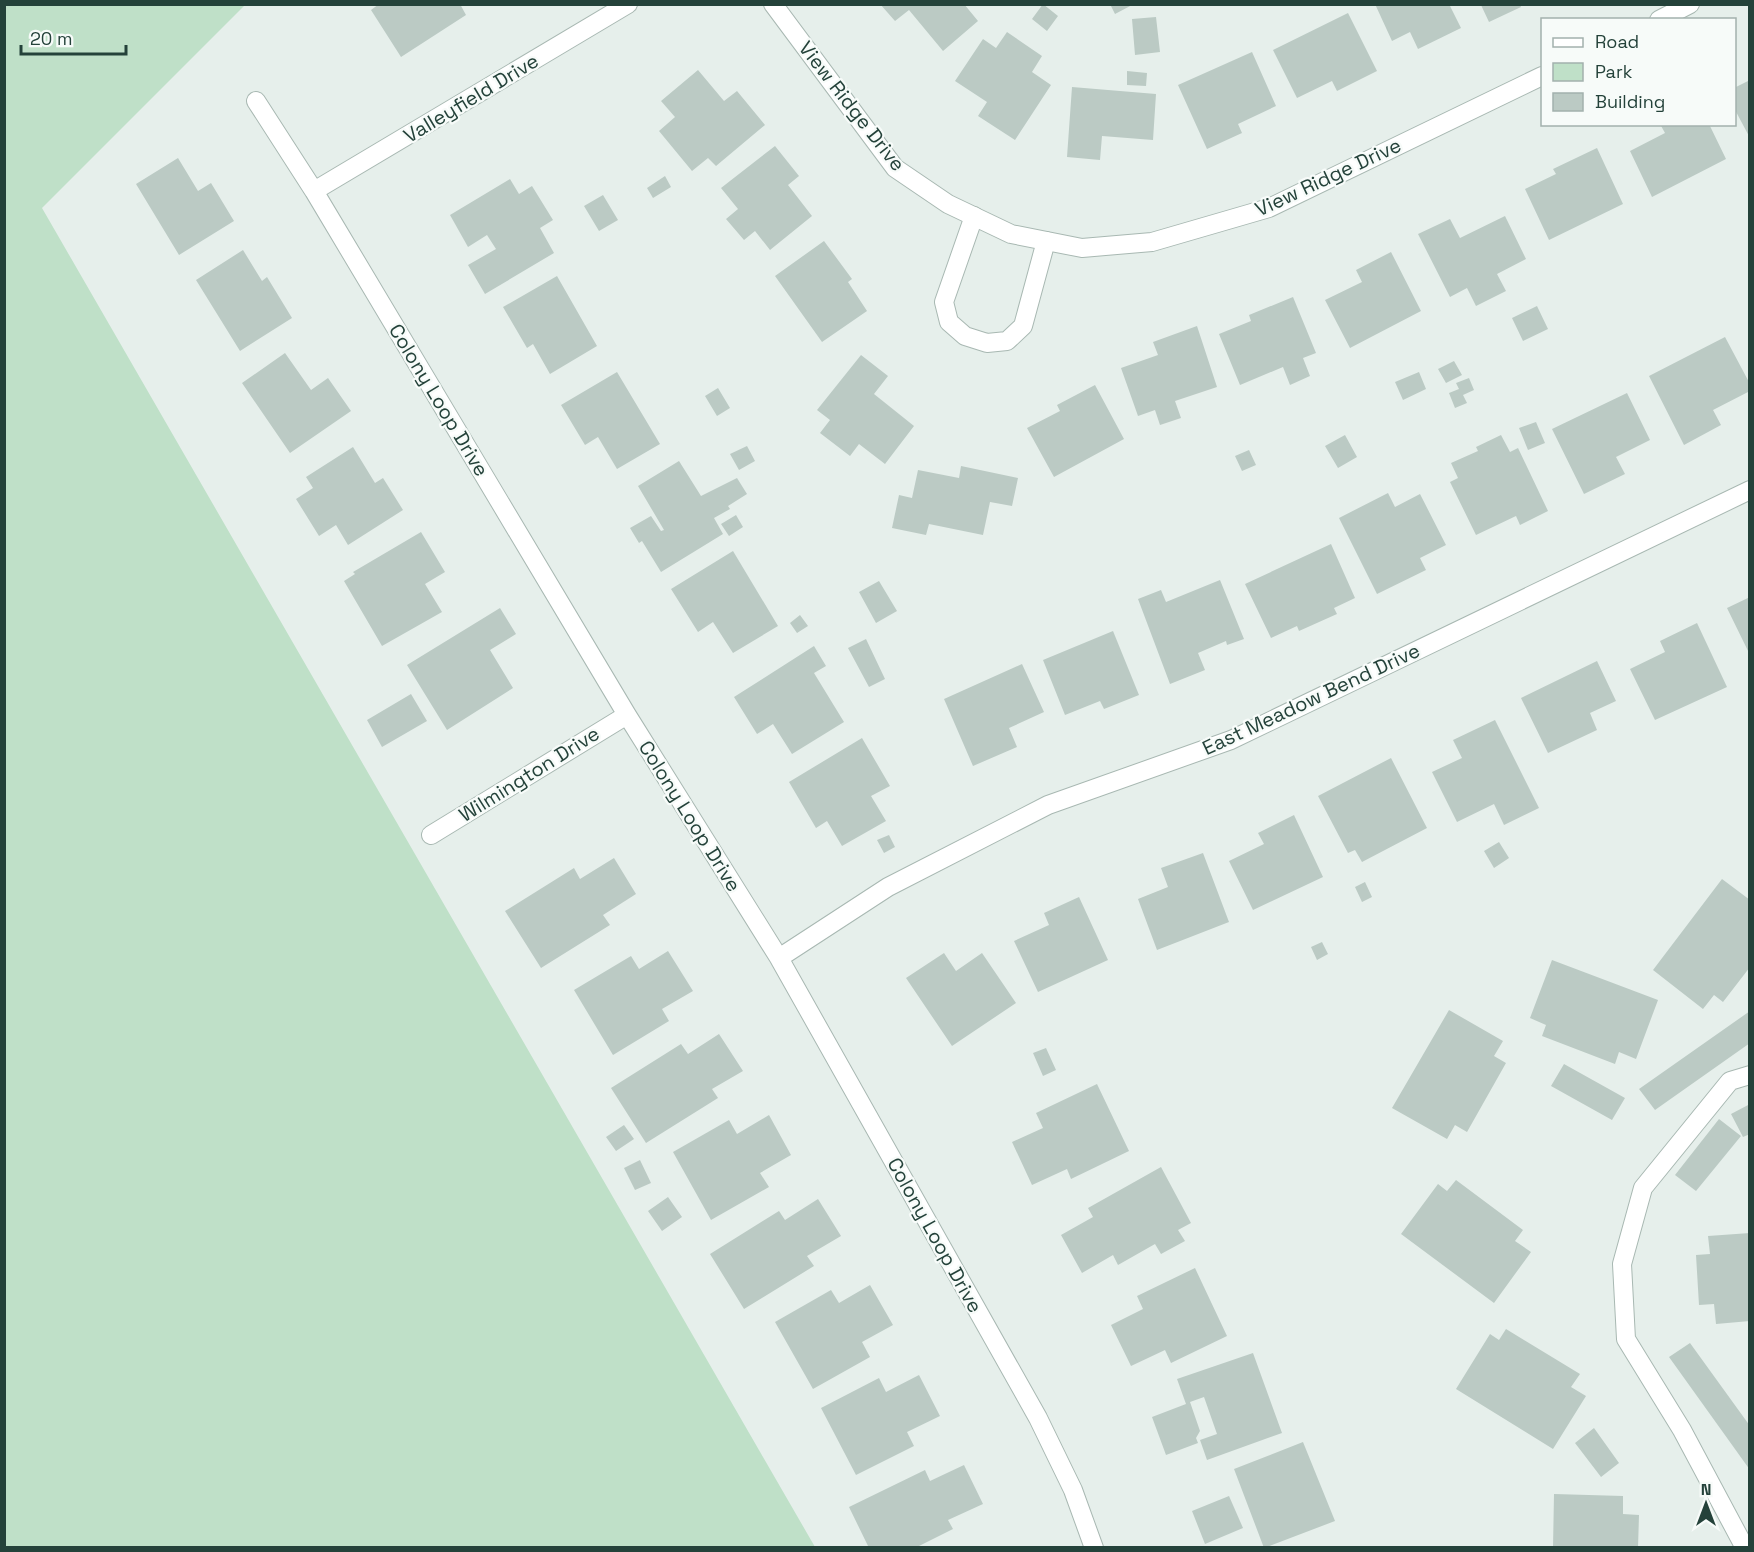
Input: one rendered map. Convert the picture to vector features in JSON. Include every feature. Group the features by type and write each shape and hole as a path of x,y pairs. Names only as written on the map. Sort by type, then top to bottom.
{"street":[{"name":"Valleyfield Drive","path":"314,191 628,4"},
{"name":"View Ridge Drive","path":"773,4 895,168 948,204 1011,234 1082,248 1152,242 1269,208 1541,76"},
{"path":"1663,18 1690,4"},
{"name":"Colony Loop Drive","path":"256,100 314,191 627,715 780,958 1038,1418 1073,1490 1094,1548"},
{"path":"974,216 944,302 949,322 965,336 987,343 1007,341 1023,326 1046,241"},
{"name":"East Meadow Bend Drive","path":"780,958 888,887 1048,805 1231,740 1749,490"},
{"name":"Wilmington Drive","path":"431,834 627,715"},
{"path":"1745,1548 1682,1430 1626,1339 1622,1264 1643,1188 1730,1081 1749,1075"}],"green space":[{"path":"5,4 245,5 42,208 815,1547 5,1547"}],"building":[{"path":"379,4 460,4 466,15 401,57 371,10"},
{"path":"880,4 964,4 978,21 943,51 909,10 895,21"},
{"path":"1043,4 1058,16 1047,31 1032,19"},
{"path":"1110,4 1134,4 1115,14"},
{"path":"1375,4 1449,4 1461,28 1418,49 1410,32 1392,41"},
{"path":"1481,5 1520,5 1521,7 1489,22"},
{"path":"1348,13 1377,71 1337,91 1332,81 1297,98 1273,50"},
{"path":"1156,17 1160,52 1135,55 1132,19"},
{"path":"1007,32 1042,56 1032,72 1051,85 1015,140 978,116 987,102 955,81 983,39 996,48"},
{"path":"1252,52 1276,106 1238,124 1242,133 1207,149 1178,85"},
{"path":"698,70 724,101 737,91 765,125 716,166 708,158 692,171 659,131 675,117 661,101"},
{"path":"1127,71 1147,73 1146,86 1127,85"},
{"path":"1750,80 1750,138 1736,112 1736,87"},
{"path":"1072,87 1156,94 1153,140 1102,136 1100,160 1067,157"},
{"path":"1661,126 1710,126 1726,159 1652,197 1630,151 1665,133"},
{"path":"775,146 799,176 788,185 812,216 770,250 755,231 744,240 726,219 738,209 721,188"},
{"path":"1597,148 1623,204 1549,240 1525,189 1556,174 1553,169"},
{"path":"178,158 198,191 211,183 234,221 179,255 136,184"},
{"path":"665,176 671,187 653,198 647,188"},
{"path":"510,179 519,194 532,186 553,220 540,228 554,253 485,294 468,265 496,249 487,235 468,247 450,215"},
{"path":"603,195 618,220 599,231 584,206"},
{"path":"1505,216 1526,259 1497,274 1506,291 1476,306 1467,288 1450,297 1418,234 1450,219 1460,238"},
{"path":"824,241 852,279 848,282 867,311 822,342 775,276"},
{"path":"243,250 262,281 267,277 292,318 240,351 196,280"},
{"path":"1391,252 1421,311 1350,348 1325,300 1362,282 1356,270"},
{"path":"557,276 597,346 550,374 533,344 527,348 503,307"},
{"path":"1293,297 1316,353 1303,358 1310,376 1290,385 1283,367 1240,385 1219,334 1251,321 1249,315"},
{"path":"1537,306 1548,329 1523,341 1512,318"},
{"path":"1197,326 1217,387 1175,401 1181,418 1160,425 1155,410 1138,416 1121,368 1158,355 1153,342"},
{"path":"1725,337 1750,384 1750,391 1713,410 1721,425 1684,445 1649,376"},
{"path":"285,353 311,390 328,378 351,411 290,453 242,383"},
{"path":"861,355 888,376 874,394 914,426 885,464 859,444 850,456 820,433 830,420 817,410"},
{"path":"1454,361 1462,375 1446,383 1438,369"},
{"path":"617,372 660,444 617,469 598,437 585,445 561,405"},
{"path":"1419,372 1426,389 1403,400 1395,382"},
{"path":"1469,378 1474,390 1463,395 1467,403 1455,408 1449,393 1459,389 1456,383"},
{"path":"1095,385 1124,439 1054,477 1027,428 1060,411 1057,405"},
{"path":"718,388 730,408 717,416 705,396"},
{"path":"1627,393 1650,440 1616,457 1625,474 1584,494 1552,429"},
{"path":"1536,422 1545,443 1528,450 1519,428"},
{"path":"1345,435 1357,457 1338,468 1325,446"},
{"path":"1501,435 1510,452 1518,448 1548,511 1520,525 1516,516 1476,535 1450,482 1458,478 1451,463 1478,451 1476,447"},
{"path":"747,446 755,461 739,470 730,454"},
{"path":"353,447 375,483 383,478 403,510 348,545 336,525 319,536 296,499 313,488 306,477"},
{"path":"1249,450 1256,465 1242,471 1235,456"},
{"path":"679,461 701,496 737,478 747,494 728,506 730,509 714,518 723,534 661,572 642,541 639,543 630,528 651,516 661,531 664,530 638,486"},
{"path":"961,466 1018,478 1012,506 990,502 983,535 929,524 926,535 892,528 899,495 912,498 918,470 959,478"},
{"path":"1388,493 1395,507 1420,494 1446,545 1420,558 1426,570 1377,594 1339,518"},
{"path":"736,515 743,527 729,536 721,524"},
{"path":"421,532 445,572 425,584 442,612 382,646 344,581 355,574 353,572"},
{"path":"1331,544 1355,598 1334,608 1337,614 1299,631 1297,626 1271,638 1245,584"},
{"path":"733,551 778,626 733,653 713,622 698,632 671,589"},
{"path":"1220,580 1244,639 1227,645 1226,641 1198,653 1205,670 1170,684 1138,599 1161,590 1166,602"},
{"path":"879,581 897,611 876,623 859,592"},
{"path":"1750,597 1750,655 1727,608"},
{"path":"500,608 516,634 490,650 513,688 447,730 407,665"},
{"path":"800,615 808,626 797,633 790,623"},
{"path":"1697,623 1727,687 1655,720 1630,669 1665,652 1660,641"},
{"path":"1113,631 1139,695 1104,709 1100,701 1065,715 1043,660"},
{"path":"866,639 885,679 869,687 848,648"},
{"path":"814,646 826,666 814,673 844,722 792,754 773,724 757,734 734,697"},
{"path":"1597,661 1616,701 1590,713 1597,730 1548,753 1521,698"},
{"path":"1022,664 1044,712 1009,728 1017,747 973,766 944,699"},
{"path":"411,694 427,721 382,747 367,720"},
{"path":"1495,720 1539,808 1504,825 1494,804 1457,822 1432,772 1462,758 1453,740"},
{"path":"862,738 890,786 871,796 886,821 842,846 827,821 816,828 789,782"},
{"path":"1391,758 1427,828 1362,862 1355,850 1348,853 1318,796"},
{"path":"1294,815 1323,877 1253,910 1229,861 1264,844 1258,833"},
{"path":"889,835 895,847 884,853 877,840"},
{"path":"1499,842 1509,858 1494,868 1484,851"},
{"path":"1203,853 1229,922 1157,950 1138,899 1168,887 1161,868"},
{"path":"614,858 636,894 603,915 610,925 541,968 505,911 574,868 580,879"},
{"path":"1722,879 1750,900 1750,967 1723,1002 1714,995 1703,1009 1653,970"},
{"path":"1365,882 1372,897 1362,902 1355,887"},
{"path":"1079,897 1108,960 1038,992 1014,941 1049,925 1044,913"},
{"path":"1322,942 1328,954 1317,960 1311,947"},
{"path":"668,951 693,991 662,1009 669,1021 613,1055 574,990 631,956 639,969"},
{"path":"944,953 956,971 982,953 1016,1003 952,1046 906,978"},
{"path":"1552,960 1658,1000 1636,1059 1619,1052 1615,1064 1542,1036 1546,1025 1530,1018"},
{"path":"1449,1010 1503,1041 1494,1056 1506,1063 1467,1132 1455,1125 1447,1139 1392,1108"},
{"path":"1750,1011 1750,1043 1655,1110 1639,1089"},
{"path":"719,1034 743,1071 712,1089 718,1098 646,1143 611,1088 681,1044 688,1054"},
{"path":"1046,1048 1056,1070 1043,1076 1033,1053"},
{"path":"1564,1064 1625,1098 1612,1120 1551,1086"},
{"path":"1097,1084 1129,1151 1071,1179 1067,1169 1032,1185 1012,1142 1043,1128 1036,1113"},
{"path":"1750,1104 1750,1134 1743,1137 1731,1114"},
{"path":"769,1115 791,1155 760,1173 769,1187 711,1220 673,1152 729,1120 737,1134"},
{"path":"1719,1119 1741,1136 1696,1191 1675,1175"},
{"path":"624,1125 634,1139 616,1151 606,1137"},
{"path":"640,1160 651,1183 635,1190 624,1168"},
{"path":"1161,1167 1191,1223 1178,1230 1185,1241 1161,1254 1155,1244 1118,1265 1113,1255 1082,1273 1061,1235 1093,1217 1088,1208"},
{"path":"1456,1180 1523,1230 1515,1241 1531,1252 1494,1303 1401,1234 1438,1184 1447,1191"},
{"path":"668,1197 682,1217 662,1231 648,1211"},
{"path":"818,1199 841,1236 807,1256 814,1266 744,1309 710,1254 779,1211 785,1220"},
{"path":"1750,1233 1750,1321 1716,1324 1714,1304 1699,1305 1696,1255 1710,1254 1708,1236"},
{"path":"1195,1268 1227,1336 1171,1363 1165,1350 1131,1366 1111,1325 1143,1309 1137,1296"},
{"path":"870,1285 893,1325 862,1342 870,1357 813,1389 775,1322 831,1290 839,1303"},
{"path":"1506,1329 1580,1374 1571,1387 1586,1396 1553,1449 1456,1389 1490,1334 1499,1340"},
{"path":"1690,1343 1750,1426 1750,1470 1669,1357"},
{"path":"1253,1353 1282,1433 1207,1460 1200,1440 1217,1434 1204,1397 1190,1402 1200,1431 1196,1438 1198,1443 1166,1455 1152,1417 1186,1404 1177,1379"},
{"path":"919,1375 940,1416 907,1432 914,1446 856,1475 821,1408 879,1378 886,1392"},
{"path":"1594,1428 1619,1463 1601,1477 1575,1443"},
{"path":"1303,1442 1335,1521 1264,1548 1234,1469"},
{"path":"964,1465 983,1504 948,1520 953,1529 915,1548 869,1548 849,1507 925,1470 930,1481"},
{"path":"1554,1494 1623,1496 1623,1514 1639,1515 1638,1548 1553,1548"},
{"path":"1229,1496 1243,1528 1205,1544 1192,1511"}]}
